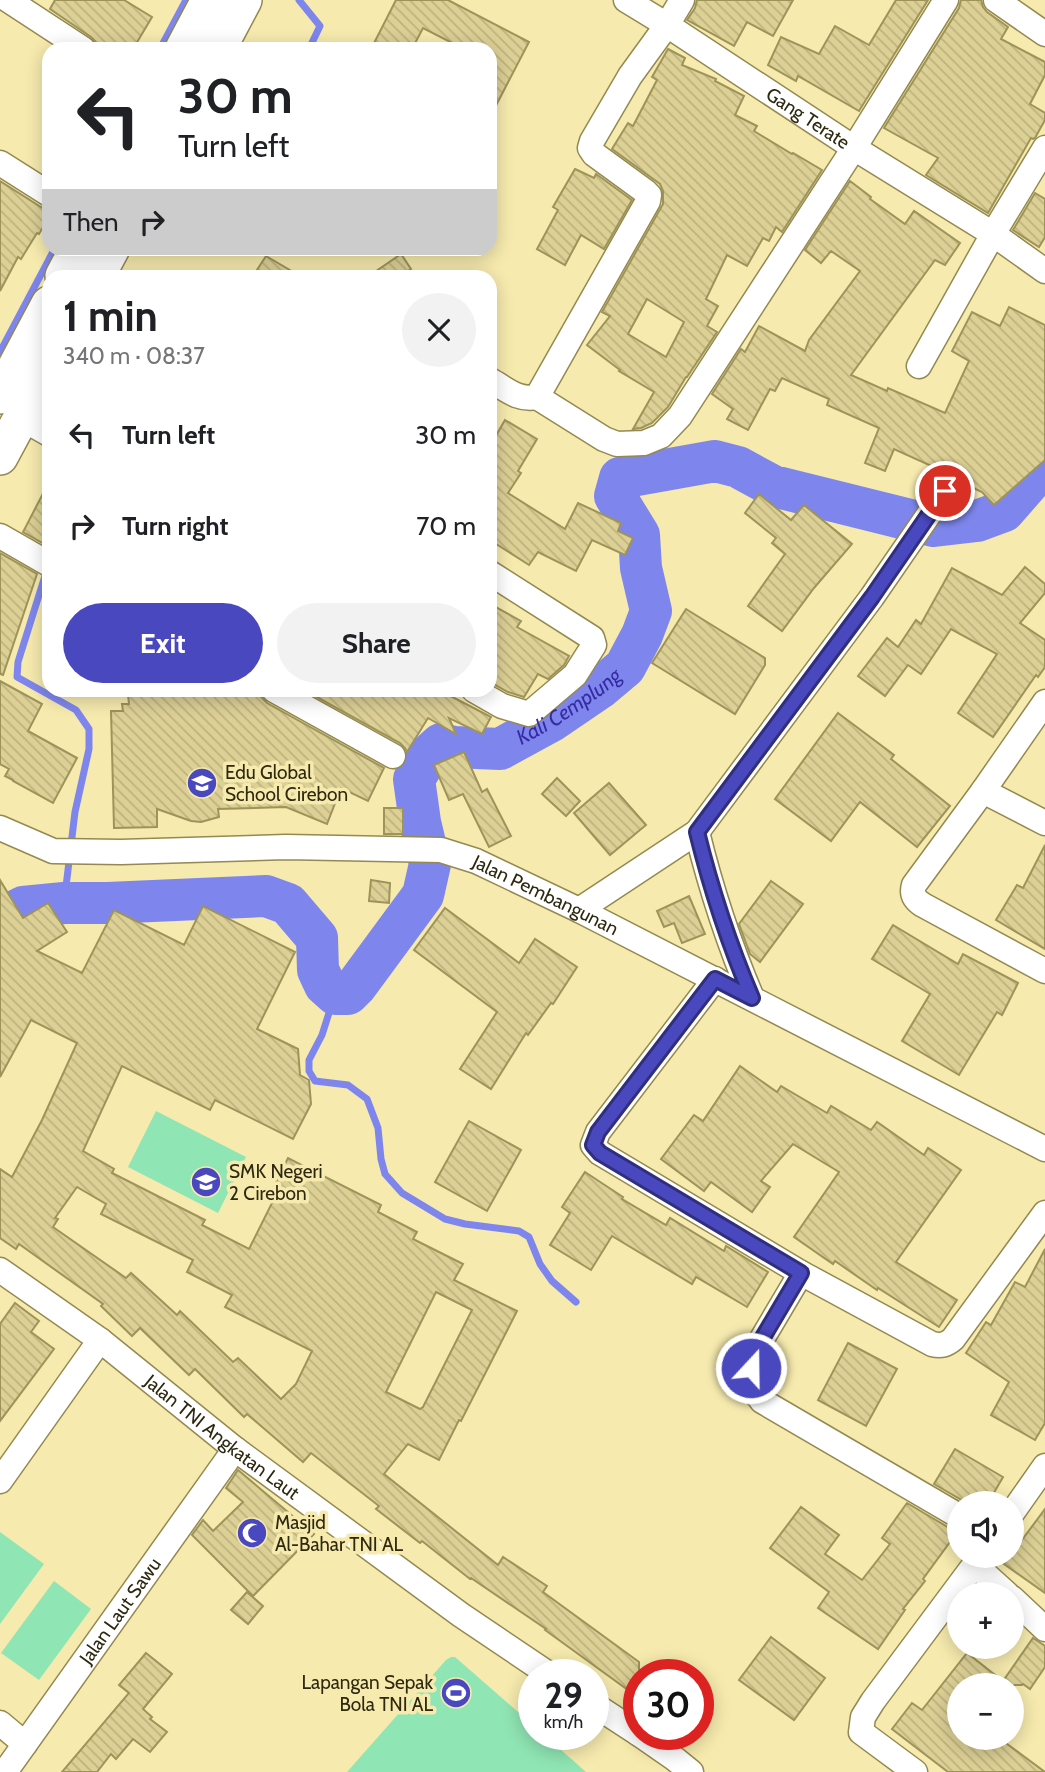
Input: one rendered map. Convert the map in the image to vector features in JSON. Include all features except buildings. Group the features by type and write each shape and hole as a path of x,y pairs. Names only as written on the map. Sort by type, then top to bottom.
{"main road":[{"path":"187,42 209,0"},
{"path":"222,42 244,0"},
{"path":"0,457 15,402 42,324"},
{"path":"15,402 42,373"}],"street":[{"path":"8,0 72,42"},
{"name":"Gang Terate","path":"626,0 667,24 854,148 993,234"},
{"path":"537,397 648,201 649,195 646,192 594,154 590,148 630,76 682,0"},
{"path":"497,384 514,395 527,399 537,397 604,439 617,444 644,443 661,436 680,416 854,148 946,0"},
{"path":"996,0 1045,34"},
{"path":"919,366 1045,148"},
{"path":"0,163 42,190"},
{"path":"993,234 1045,271"},
{"path":"579,910 697,832 872,597 945,491"},
{"path":"0,536 42,560"},
{"path":"486,697 502,706 529,715 576,674 594,645 592,638 497,577"},
{"path":"287,697 393,756"},
{"path":"1045,702 913,890 914,898 923,905 1045,971"},
{"path":"983,791 1045,823"},
{"name":"Jalan Pembangunan","path":"0,828 53,851 121,852 286,847 441,850 476,861 579,910 1045,1149"},
{"path":"697,832 719,911 752,998"},
{"path":"715,979 598,1132 593,1145 600,1153 801,1273 940,1346 953,1339 1045,1213"},
{"name":"Jalan TNI Angkatan Laut","path":"0,1270 100,1340 235,1449 461,1615 526,1659"},
{"path":"801,1273 752,1359 751,1378 756,1394 762,1401 813,1432 947,1509"},
{"path":"0,1481 100,1340"},
{"name":"Jalan Laut Sawu","path":"5,1772 235,1449"},
{"path":"1024,1496 1045,1466"},
{"path":"915,1772 861,1732 863,1717 972,1568"},
{"path":"985,1568 997,1582"},
{"path":"1024,1609 1045,1629"},
{"path":"0,1723 25,1744"},
{"path":"662,1750 691,1772"}],"green space":[{"path":"156,1111 246,1157 218,1213 128,1167"},
{"path":"0,1532 44,1564 0,1624"},
{"path":"54,1581 91,1609 39,1680 1,1653"},
{"name":"Lapangan Sepak Bola TNI AL","path":"455,1657 518,1712 518,1750 561,1750 586,1772 347,1772 446,1660"}],"waterway":[{"path":"164,42 186,0"},
{"path":"299,0 320,26 312,42"},
{"path":"43,270 51,256"},
{"path":"0,352 42,273"},
{"name":"Kali Cemplung","path":"0,919 23,907 64,903 266,896 288,904 317,938 318,970 325,985 335,994 348,994 423,895 430,864 414,779 428,756 441,744 500,749 553,720 625,667 642,635 651,611 641,568 639,535 615,496 620,478 715,461 738,467 773,486 934,526 977,521 1004,511 1045,464"},
{"name":"Kali Cemplung","path":"42,586 18,662 17,677 42,691"},
{"name":"Kali Cemplung","path":"53,697 76,710 89,729 89,749 75,812 64,903"},
{"path":"335,994 322,1035 309,1060 309,1071 315,1081 348,1085 367,1099 378,1128 385,1174 402,1193 445,1219 519,1231 529,1237 540,1264 552,1281 576,1302"}],"place":[{"name":"Edu Global School Cirebon","path":"202,783"},
{"name":"SMK Negeri 2 Cirebon","path":"206,1182"},
{"name":"Masjid Al-Bahar TNI AL","path":"252,1533"},
{"name":"Lapangan Sepak Bola TNI AL","path":"456,1693"}],"route":[{"path":"751,1368 756,1349 801,1273 600,1153 593,1145 598,1132 715,979 752,998 719,911 697,832 872,597 945,491"}]}
